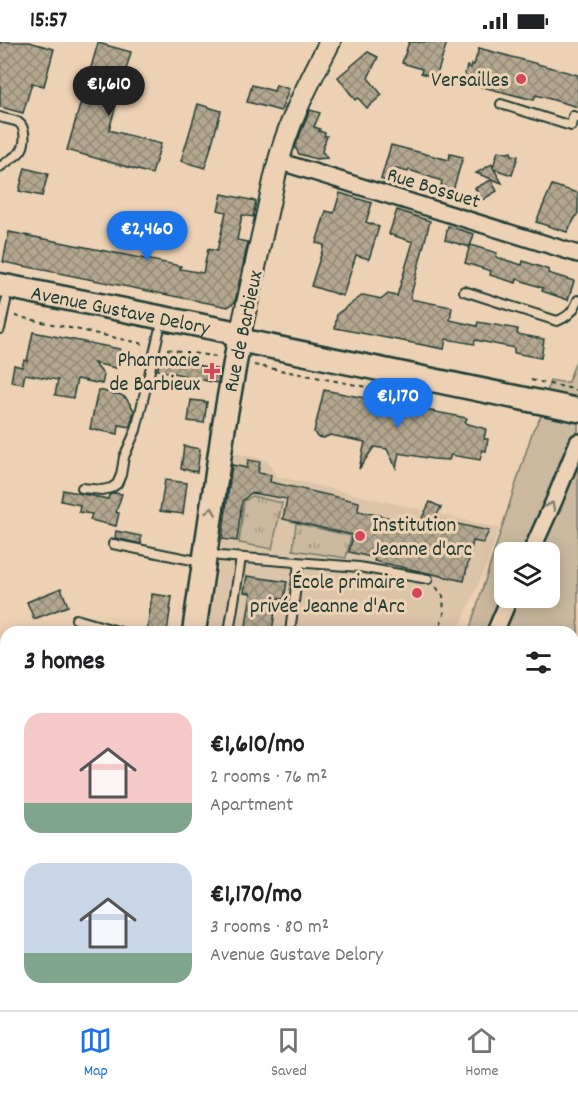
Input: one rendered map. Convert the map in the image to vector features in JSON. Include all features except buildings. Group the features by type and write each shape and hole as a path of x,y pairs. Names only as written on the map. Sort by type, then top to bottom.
{"main road":[{"name":"Avenue Gustave Delory","path":"2,300 158,339 225,345 239,340"},
{"name":"Avenue Gustave Delory","path":"2,300 228,331 239,340 578,410"},
{"name":"Rue de Barbieux","path":"195,626 224,425 239,340"}],"street":[{"name":"Rue de Barbieux","path":"239,340 278,161 296,110 330,42"},
{"name":"Rue Bossuet","path":"278,161 578,254"},
{"path":"536,542 578,442"},
{"path":"498,626 505,608"}],"lane":[{"path":"501,105 571,126 573,116 578,118"},
{"path":"0,117 18,122 22,126 24,136 20,153 0,167"},
{"path":"464,291 557,321 572,311 578,300"},
{"path":"0,329 2,300"},
{"path":"82,488 102,490 117,484 124,456 136,430 158,339"},
{"path":"113,544 204,558 220,556 359,567 428,579"},
{"path":"230,626 241,558"},
{"path":"291,626 299,563"},
{"path":"76,618 102,626"}],"path":[{"name":"Avenue Gustave Delory","path":"2,300 226,358 239,340"},
{"path":"428,579 443,596 444,614 440,626"}],"shaded area":[{"name":"Institution Jeanne d'arc","path":"234,453 267,460 276,476 499,528 460,626 210,626"}],"green space":[{"path":"578,356 578,626 471,626 494,552 494,608 560,608 560,542 497,542 533,430 542,415 550,380 568,382"},
{"path":"252,496 282,503 272,549 239,543 244,501"},
{"path":"296,523 351,536 346,558 293,550"}],"place":[{"name":"Versailles","path":"521,79"},
{"name":"Pharmacie de Barbieux","path":"212,371"},
{"name":"Institution Jeanne d'arc","path":"360,536"},
{"name":"École primaire privée Jeanne d'Arc","path":"417,593"}]}
